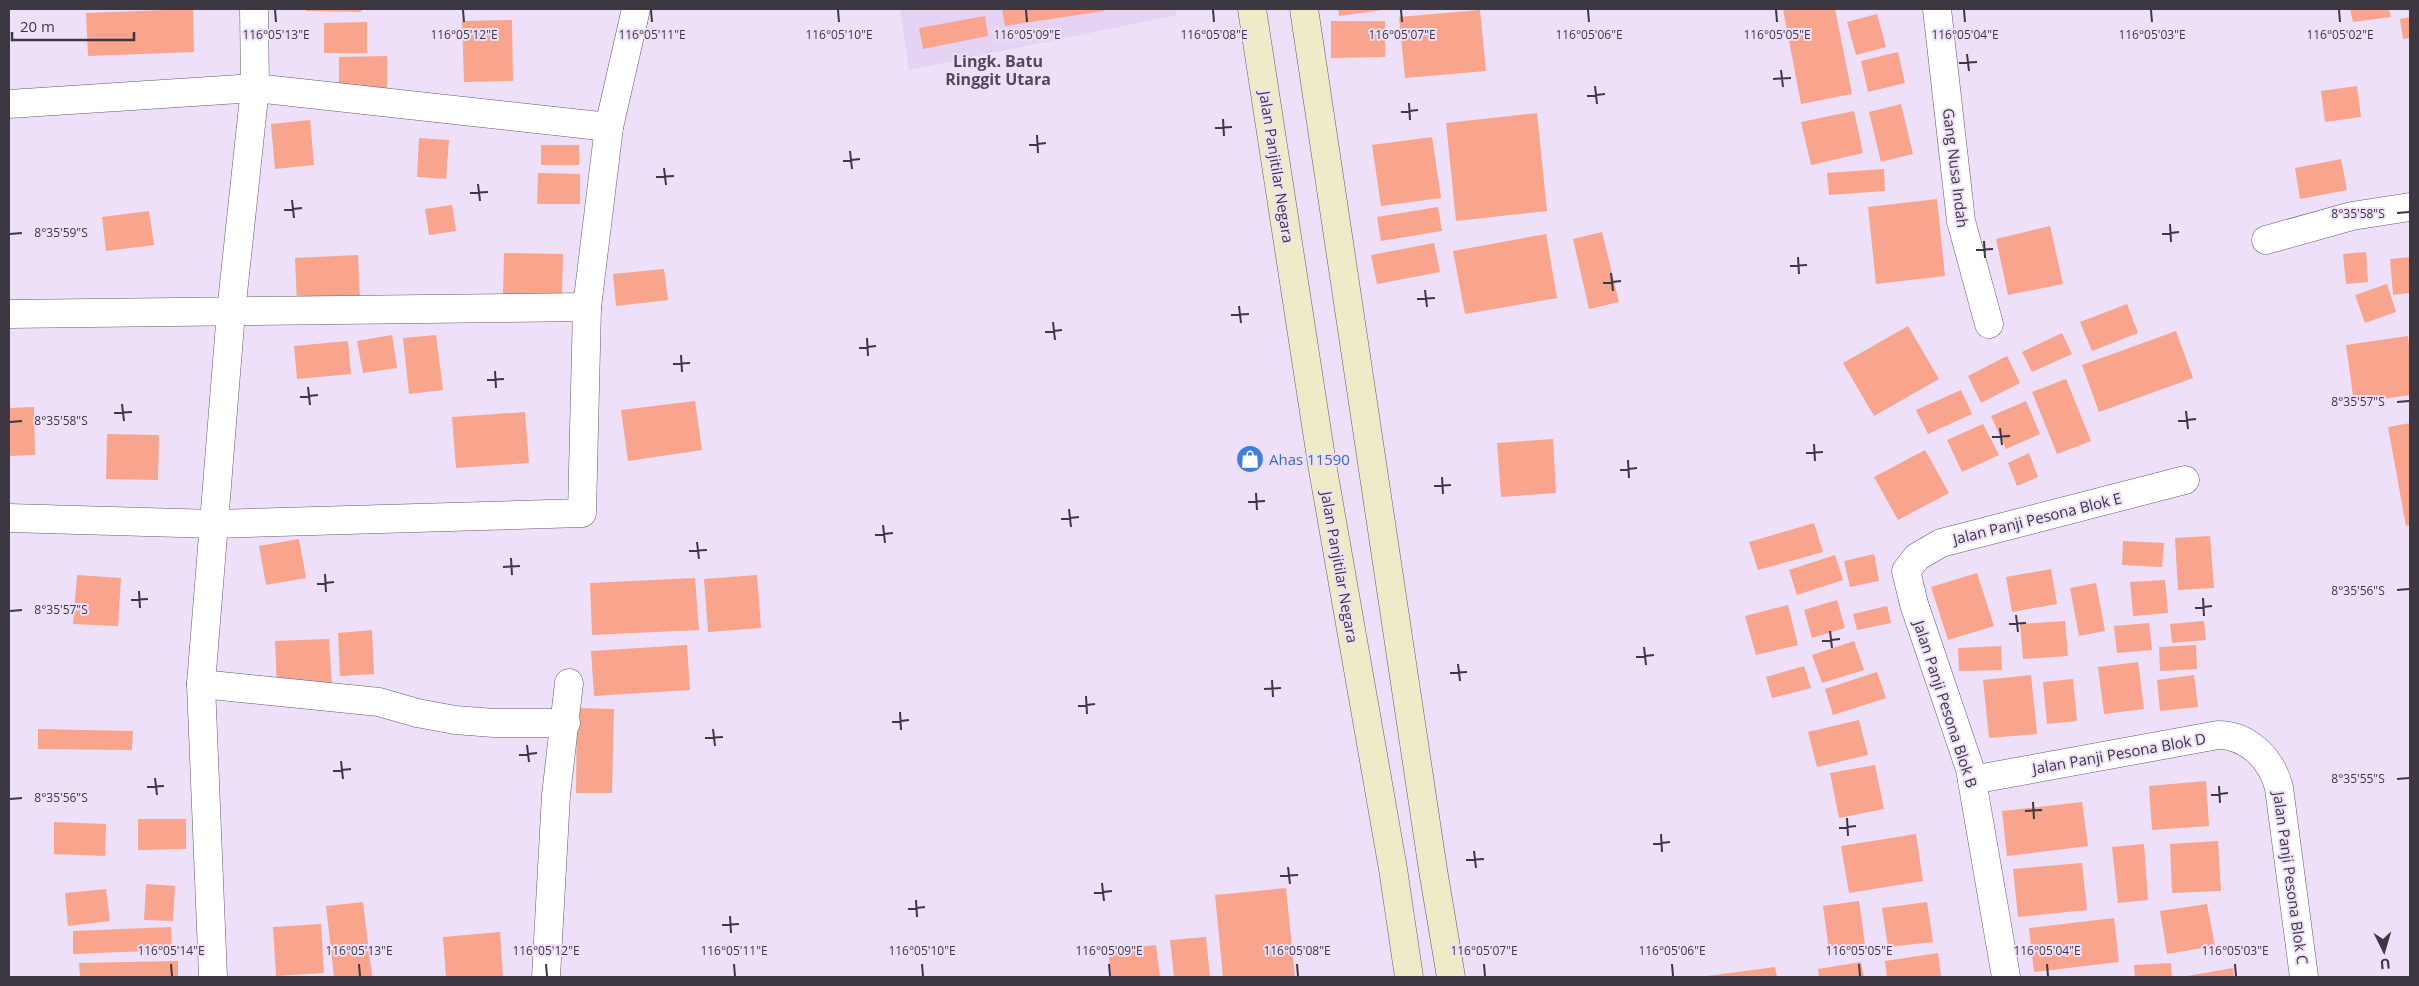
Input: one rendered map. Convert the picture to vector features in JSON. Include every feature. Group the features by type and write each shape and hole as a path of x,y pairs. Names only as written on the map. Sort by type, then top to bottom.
{"main road":[{"name":"Jalan Panjitilar Negara","path":"1252,9 1322,464 1393,869 1409,977"},
{"path":"1304,9 1431,860 1451,977"}],"street":[{"path":"213,977 201,684 231,312 255,88 254,9"},
{"path":"9,518 215,524 582,514 587,308 609,126 636,9"},
{"name":"Gang Nusa Indah","path":"1937,9 1961,221 1989,324"},
{"path":"9,104 255,88 609,126"},
{"path":"2266,240 2352,216 2410,207"},
{"path":"9,314 587,308"},
{"name":"Jalan Panji Pesona Blok E","path":"1908,579 1906,571 1917,557 1941,542 2185,480"},
{"name":"Jalan Panji Pesona Blok B","path":"1908,579 1914,604 1972,780 2006,977"},
{"path":"546,977 556,795 566,723 569,683"},
{"path":"201,684 380,702 417,713 455,720 494,723 566,723"},
{"name":"Jalan Panji Pesona Blok D","path":"1972,780 2218,735 2243,739 2251,743 2260,755"},
{"name":"Jalan Panji Pesona Blok C","path":"2260,755 2272,770 2279,788 2304,977"}],"shaded area":[{"path":"900,9 1176,9 1177,15 909,70"}],"building":[{"path":"193,9 194,52 88,56 86,13"},
{"path":"306,9 361,9 361,12 306,11"},
{"path":"1002,9 1104,9 1104,11 1005,26"},
{"path":"1338,9 1383,9 1383,10 1339,16"},
{"path":"1783,9 1835,9 1852,94 1801,104"},
{"path":"2350,9 2389,9 2391,17 2353,22"},
{"path":"1480,10 1486,71 1405,78 1399,17"},
{"path":"1877,14 1886,47 1856,55 1847,22"},
{"path":"985,16 988,36 923,49 919,28"},
{"path":"2410,17 2410,38 2403,39 2400,19"},
{"path":"512,20 513,81 464,82 462,21"},
{"path":"1331,21 1385,21 1385,57 1331,58"},
{"path":"367,22 367,53 324,53 324,23"},
{"path":"1898,52 1905,83 1868,92 1861,61"},
{"path":"387,56 387,91 339,92 339,57"},
{"path":"2357,86 2361,117 2325,122 2321,91"},
{"path":"1901,104 1913,154 1881,162 1869,112"},
{"path":"1854,111 1863,153 1811,165 1801,122"},
{"path":"1537,113 1547,211 1456,221 1446,123"},
{"path":"310,120 314,165 275,169 271,124"},
{"path":"1432,137 1441,198 1381,206 1372,145"},
{"path":"419,138 449,140 446,179 417,177"},
{"path":"541,145 579,145 579,165 541,165"},
{"path":"2341,159 2347,190 2300,199 2295,168"},
{"path":"1884,169 1885,191 1829,195 1827,173"},
{"path":"538,173 580,174 580,204 537,204"},
{"path":"1937,199 1945,276 1876,284 1868,207"},
{"path":"452,205 456,231 429,235 425,209"},
{"path":"1438,207 1442,231 1381,241 1377,217"},
{"path":"149,211 154,245 106,251 102,217"},
{"path":"2050,226 2063,284 2008,295 1996,239"},
{"path":"1602,232 1619,302 1589,309 1573,239"},
{"path":"1546,234 1557,298 1465,314 1453,251"},
{"path":"1434,243 1440,272 1377,284 1371,255"},
{"path":"2366,252 2368,282 2346,284 2343,254"},
{"path":"504,253 563,254 562,296 503,295"},
{"path":"358,255 360,302 297,304 295,258"},
{"path":"2410,257 2410,293 2393,295 2390,259"},
{"path":"664,269 668,300 616,306 613,274"},
{"path":"2387,284 2396,312 2365,323 2355,295"},
{"path":"2127,304 2138,333 2092,351 2080,322"},
{"path":"1908,326 1939,379 1874,416 1843,363"},
{"path":"2176,331 2193,378 2099,412 2082,365"},
{"path":"2062,333 2072,354 2032,372 2022,352"},
{"path":"392,335 397,368 363,373 357,341"},
{"path":"436,335 443,390 409,394 403,338"},
{"path":"2408,336 2410,395 2354,403 2346,345"},
{"path":"348,341 351,374 297,379 294,346"},
{"path":"2007,356 2020,383 1981,403 1968,376"},
{"path":"2066,379 2091,441 2057,454 2032,392"},
{"path":"1961,390 1972,414 1928,434 1916,410"},
{"path":"695,401 702,450 628,461 621,410"},
{"path":"2026,401 2040,434 2006,449 1991,416"},
{"path":"34,407 35,455 9,456 9,408"},
{"path":"525,412 529,463 456,468 452,417"},
{"path":"2410,423 2410,525 2406,526 2388,427"},
{"path":"1983,424 1999,455 1962,472 1947,440"},
{"path":"107,434 159,435 158,480 106,479"},
{"path":"1553,439 1556,493 1501,497 1497,443"},
{"path":"1925,450 1949,493 1898,520 1874,477"},
{"path":"2029,453 2038,477 2017,486 2008,463"},
{"path":"1814,523 1823,552 1758,570 1749,542"},
{"path":"2210,536 2214,588 2178,590 2175,538"},
{"path":"299,539 306,578 266,585 259,546"},
{"path":"2123,541 2164,543 2162,567 2122,565"},
{"path":"1874,554 1879,581 1850,587 1844,561"},
{"path":"1835,555 1843,580 1797,595 1789,570"},
{"path":"2051,569 2057,604 2012,612 2006,577"},
{"path":"1977,573 1994,626 1948,640 1931,587"},
{"path":"77,575 121,578 118,626 73,624"},
{"path":"757,575 761,628 708,632 704,579"},
{"path":"695,578 699,630 592,635 590,583"},
{"path":"2165,580 2168,613 2133,616 2130,582"},
{"path":"2096,583 2105,631 2079,636 2070,588"},
{"path":"1837,600 1845,628 1812,638 1804,610"},
{"path":"1788,605 1798,645 1756,655 1745,616"},
{"path":"1887,606 1891,623 1857,630 1853,614"},
{"path":"2065,621 2068,656 2023,659 2020,624"},
{"path":"2204,621 2206,640 2172,643 2170,624"},
{"path":"2149,623 2152,650 2117,653 2114,626"},
{"path":"372,630 374,674 340,676 338,633"},
{"path":"329,639 332,687 277,689 275,641"},
{"path":"1854,641 1864,670 1822,683 1812,655"},
{"path":"687,645 690,690 594,696 591,651"},
{"path":"2196,645 2197,669 2160,671 2159,647"},
{"path":"2001,646 2002,670 1959,671 1958,648"},
{"path":"2138,662 2144,709 2104,714 2098,667"},
{"path":"1804,666 1811,688 1772,698 1766,677"},
{"path":"1877,672 1886,698 1833,715 1825,689"},
{"path":"2031,675 2037,734 1989,738 1983,680"},
{"path":"2194,675 2198,707 2160,711 2157,680"},
{"path":"2073,679 2077,721 2047,724 2043,682"},
{"path":"577,708 614,709 612,793 576,793"},
{"path":"1859,720 1868,755 1817,767 1808,732"},
{"path":"38,729 133,731 132,750 38,749"},
{"path":"1875,765 1884,809 1839,818 1830,773"},
{"path":"2206,781 2209,826 2152,830 2149,786"},
{"path":"2082,802 2088,846 2007,856 2002,811"},
{"path":"138,819 186,819 186,849 138,850"},
{"path":"54,822 106,824 105,856 54,854"},
{"path":"1916,834 1923,881 1849,893 1841,846"},
{"path":"2218,841 2221,891 2172,893 2170,844"},
{"path":"2144,844 2148,900 2118,903 2112,847"},
{"path":"2082,863 2087,910 2018,917 2013,869"},
{"path":"146,884 175,886 173,921 144,920"},
{"path":"1286,888 1295,977 1223,977 1215,895"},
{"path":"106,889 110,921 68,926 65,893"},
{"path":"1859,901 1865,945 1829,950 1823,906"},
{"path":"363,902 372,976 334,977 326,906"},
{"path":"1927,902 1933,942 1888,947 1882,908"},
{"path":"2207,904 2215,946 2167,954 2160,911"},
{"path":"2114,918 2119,962 2034,972 2029,928"},
{"path":"321,924 324,973 276,976 273,927"},
{"path":"171,927 172,950 73,954 73,931"},
{"path":"500,932 503,977 446,977 443,937"},
{"path":"1206,937 1210,977 1174,977 1170,940"},
{"path":"1156,945 1160,977 1111,977 1108,950"},
{"path":"1938,953 1941,977 1887,977 1885,961"},
{"path":"178,961 178,977 80,977 79,963"},
{"path":"1861,962 1864,977 1819,977 1818,969"},
{"path":"2171,963 2172,977 2135,977 2134,965"},
{"path":"1775,967 1777,977 1707,977 1707,976"},
{"path":"2233,968 2234,977 2187,977 2187,976"}],"place":[{"name":"Ahas 11590","path":"1250,459"}],"district":[{"name":"Lingk. Batu Ringgit Utara","path":"998,70"}]}
